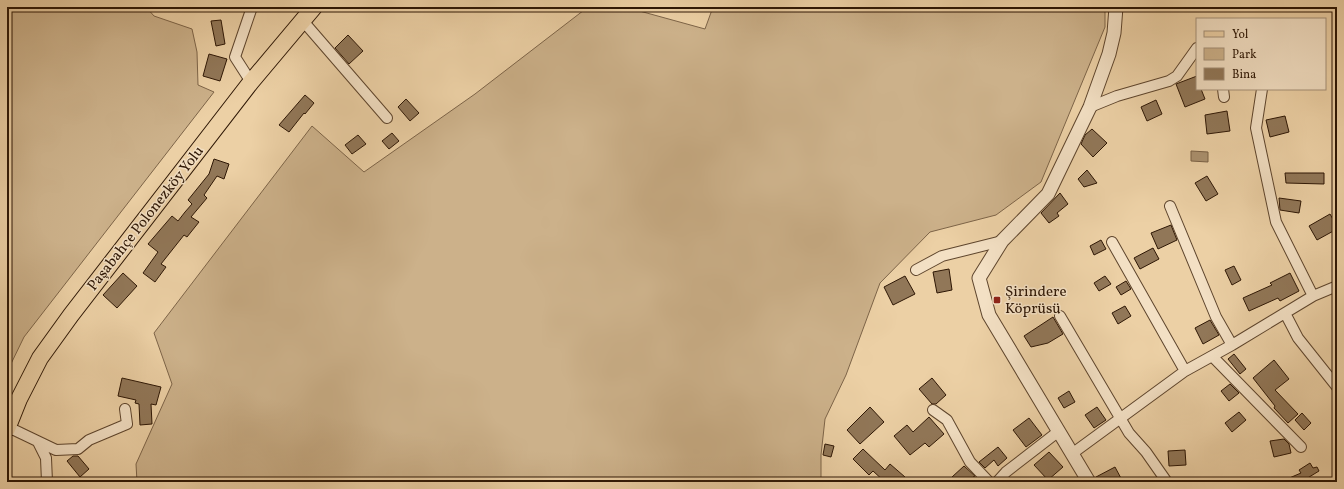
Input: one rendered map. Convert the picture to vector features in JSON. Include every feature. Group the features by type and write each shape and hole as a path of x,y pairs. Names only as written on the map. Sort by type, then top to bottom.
{"main road":[{"name":"Paşabahçe Polonezköy Yolu","path":"7,428 19,399 40,358 71,315 251,82 314,7"},
{"name":"Paşabahçe Polonezköy Yolu","path":"303,20 321,7"}],"street":[{"path":"251,82 235,57 252,7"},
{"path":"1089,482 989,315 980,278 1002,241 1048,194 1090,107 1110,54 1114,33 1116,7"},
{"path":"303,20 387,118"},
{"path":"1090,107 1117,96 1169,81 1177,76 1196,49"},
{"path":"1262,90 1256,128 1276,222 1313,296"},
{"path":"1170,206 1216,317 1232,346"},
{"path":"916,270 942,256 1002,241"},
{"path":"1112,242 1185,371"},
{"path":"1073,453 1185,371 1232,346 1313,296 1337,286"},
{"path":"1285,313 1298,338 1337,387"},
{"path":"1060,316 1129,432 1146,452 1167,482"},
{"path":"1212,356 1301,447"},
{"path":"7,428 56,450 78,448 89,440 127,424 125,409"},
{"path":"933,410 947,420 970,462 989,482"},
{"path":"997,482 1006,472 1059,431"},
{"path":"38,442 46,458 47,482"}],"green space":[{"path":"7,7 146,7 154,16 192,29 197,52 198,85 214,92 24,337 7,372"},
{"path":"588,7 625,7 705,29 713,7 1105,7 1105,27 1041,182 996,215 930,232 880,283 846,375 825,419 821,455 821,480 818,482 137,482 136,464 172,384 154,333 312,126 364,172 475,94"}],"shaded area":[{"path":"1191,151 1208,152 1208,162 1191,161"}],"building":[{"path":"221,20 225,44 216,46 211,21"},
{"path":"348,35 363,51 349,64 335,48"},
{"path":"209,54 227,59 220,81 203,76"},
{"path":"1196,76 1196,90 1201,90 1205,99 1185,107 1176,84"},
{"path":"305,95 314,103 289,132 279,125"},
{"path":"406,99 419,113 410,121 398,107"},
{"path":"1156,100 1162,114 1147,121 1141,107"},
{"path":"1227,111 1230,131 1207,134 1205,115"},
{"path":"1285,116 1289,132 1270,137 1266,120"},
{"path":"1092,129 1107,143 1093,157 1081,144 1085,135"},
{"path":"392,133 399,141 389,149 382,141"},
{"path":"358,135 366,144 352,154 345,145"},
{"path":"214,159 229,164 224,179 217,176 204,195 207,198 191,217 199,222 187,237 184,235 161,264 166,267 155,282 143,273 158,252 148,244 172,216 178,221 192,204 188,200 209,174"},
{"path":"1087,170 1097,183 1084,187 1078,179"},
{"path":"1285,173 1324,173 1324,184 1286,183"},
{"path":"1207,176 1218,194 1206,201 1195,183"},
{"path":"1060,193 1068,204 1057,213 1059,216 1049,223 1041,213"},
{"path":"1279,198 1301,201 1299,213 1280,210"},
{"path":"1330,214 1334,221 1337,219 1337,229 1317,240 1309,226"},
{"path":"1171,225 1177,240 1158,249 1151,233"},
{"path":"1101,240 1106,249 1094,255 1090,246"},
{"path":"1153,248 1159,259 1140,269 1134,258"},
{"path":"1234,266 1241,280 1232,285 1225,270"},
{"path":"949,269 952,290 937,293 933,272"},
{"path":"123,273 137,286 117,308 103,295"},
{"path":"1290,273 1299,291 1280,301 1278,298 1249,311 1243,298 1272,285 1270,283"},
{"path":"905,276 915,294 893,305 884,287"},
{"path":"1105,276 1111,284 1099,291 1094,283"},
{"path":"1126,281 1131,289 1121,295 1116,287"},
{"path":"1125,306 1131,316 1118,324 1112,313"},
{"path":"1053,317 1063,334 1048,343 1031,347 1024,336"},
{"path":"1210,320 1219,335 1203,344 1195,328"},
{"path":"1234,354 1246,369 1240,374 1228,359"},
{"path":"1274,360 1289,379 1275,390 1298,414 1288,423 1274,408 1275,406 1253,378"},
{"path":"122,378 161,387 156,405 151,404 152,424 140,425 139,404 135,403 136,400 118,396"},
{"path":"932,378 946,395 936,404 932,404 919,389"},
{"path":"1230,384 1239,393 1229,401 1221,391"},
{"path":"1069,391 1075,402 1064,408 1058,398"},
{"path":"870,407 884,422 860,444 847,430"},
{"path":"1097,407 1106,420 1094,428 1085,415"},
{"path":"1239,412 1246,420 1232,432 1225,423"},
{"path":"1302,413 1311,423 1304,430 1295,420"},
{"path":"929,417 944,434 929,447 925,443 910,455 894,436 907,425 913,432"},
{"path":"1029,418 1042,435 1026,447 1013,430"},
{"path":"1284,439 1289,444 1291,453 1274,457 1270,441"},
{"path":"825,444 834,446 831,457 823,455"},
{"path":"998,447 1007,458 998,466 994,460 985,468 979,462"},
{"path":"863,449 885,470 890,464 905,477 901,482 885,482 873,471 869,475 853,459"},
{"path":"1185,450 1186,465 1169,466 1168,451"},
{"path":"1049,452 1063,467 1048,480 1034,465"},
{"path":"73,456 78,456 89,469 80,477 67,461"},
{"path":"1310,463 1313,468 1317,467 1319,471 1301,482 1280,482 1301,473 1299,470"},
{"path":"964,466 975,476 973,477 977,482 957,482 952,477"},
{"path":"1115,467 1123,482 1097,482 1096,477"}],"place":[{"name":"Şirindere Köprüsü","path":"997,300"}]}
